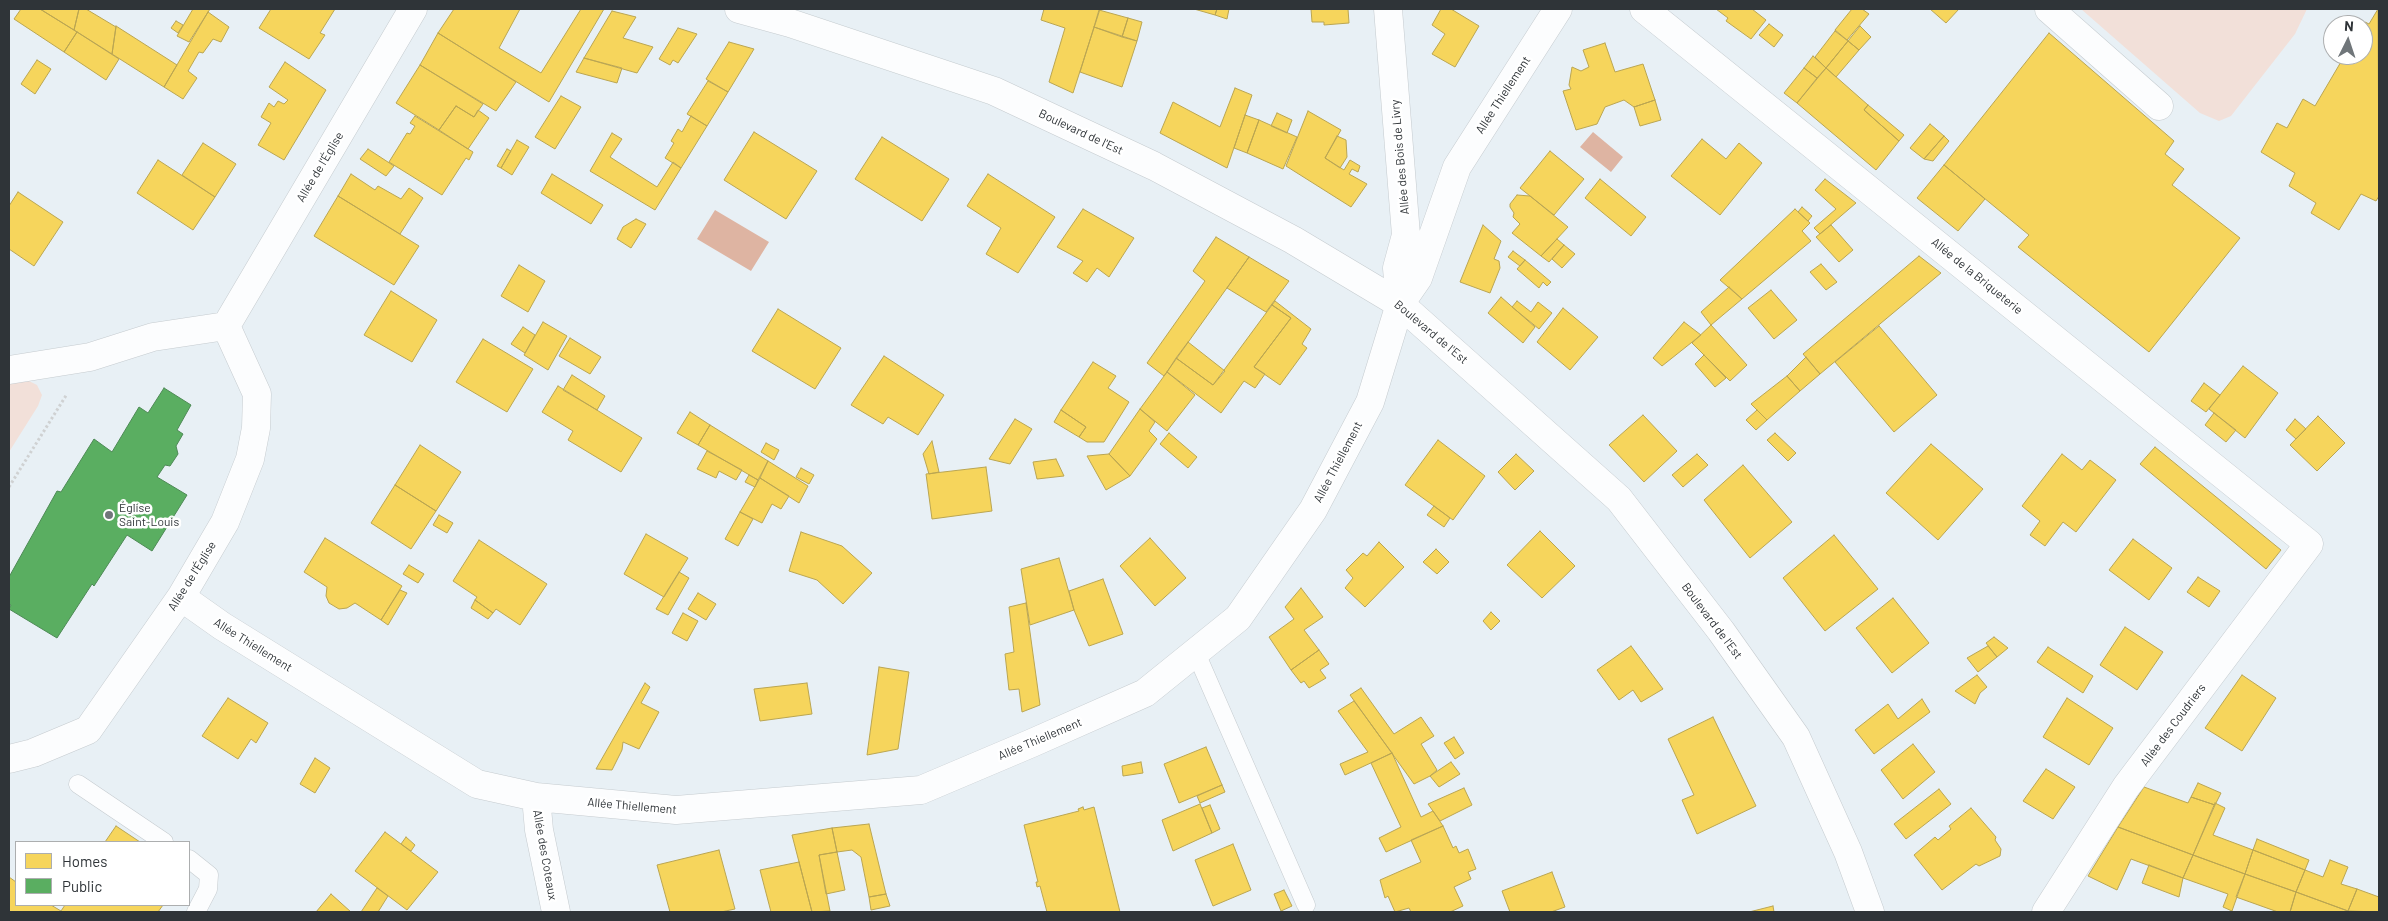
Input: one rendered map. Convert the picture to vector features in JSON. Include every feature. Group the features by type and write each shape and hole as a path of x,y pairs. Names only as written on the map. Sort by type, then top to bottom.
{"street":[{"name":"Allée de l'Église","path":"9,759 33,753 88,730 181,597 225,522 250,459 256,428 257,394 226,326 413,9"},
{"name":"Boulevard de l'Est","path":"739,9 790,23 994,91 1154,166 1293,240 1400,304 1619,498 1721,630 1796,737 1848,852 1870,912"},
{"name":"Allée des Bois de Livry","path":"1388,9 1406,235 1397,268 1400,304"},
{"name":"Allée Thiellement","path":"181,597 222,626 477,784 536,797 676,810 921,790 1145,693 1238,618 1313,510 1370,402 1400,304 1418,278 1457,167 1558,9"},
{"name":"Allée de la Briqueterie","path":"1644,9 2309,544"},
{"path":"2049,9 2158,106"},
{"path":"9,370 90,357 153,337 226,326"},
{"name":"Allée des Coudriers","path":"2046,912 2126,787 2309,544"},
{"name":"Allée des Coteaux","path":"536,797 539,830 556,912"}],"lane":[{"path":"1196,653 1306,905"},
{"path":"78,784 163,841"},
{"path":"190,860 209,875 208,889 196,912"}],"path":[{"path":"9,487 90,357"}],"shaded area":[{"path":"2081,9 2307,9 2295,34 2231,116 2219,121 2200,113"},
{"path":"1593,132 1623,157 1611,172 1580,147"},
{"path":"715,210 769,242 751,271 697,239"},
{"path":"29,381 37,385 42,395 38,406 9,452 9,383"}],"building: Homes":[{"path":"21,9 40,9 77,32 64,52 14,19"},
{"path":"40,9 79,9 74,30"},
{"path":"79,9 86,9 116,27 112,54 74,30"},
{"path":"193,9 210,9 189,42 177,36"},
{"path":"271,9 335,9 320,33 325,35 309,59 259,28"},
{"path":"454,9 520,9 499,48 541,73 581,9 604,9 549,102 438,33"},
{"path":"1044,9 1100,9 1073,93 1049,82 1065,28 1041,20"},
{"path":"1194,9 1217,9 1215,15"},
{"path":"1217,9 1229,9 1227,19 1215,15"},
{"path":"1311,9 1348,9 1349,23 1324,25 1324,22 1312,22"},
{"path":"1441,9 1451,9 1479,26 1455,67 1432,54 1445,34 1432,25"},
{"path":"1716,9 1752,9 1766,20 1751,39 1726,21 1728,18"},
{"path":"1852,9 1862,9 1869,14 1847,40 1835,30"},
{"path":"1930,9 1959,9 1946,23"},
{"path":"2378,9 2379,196 2376,201 2361,194 2339,230 2311,213 2316,203 2289,186 2295,173 2261,152 2277,123 2287,128 2303,99 2315,106 2339,65 2373,65 2373,17"},
{"path":"1099,10 1128,18 1122,37 1094,27"},
{"path":"612,11 636,17 623,38 653,47 637,73 584,58"},
{"path":"208,12 229,27 221,42 213,39 203,53 199,52 188,71 197,78 183,99 164,87"},
{"path":"1128,18 1142,22 1137,41 1122,37"},
{"path":"176,21 183,25 178,33 171,28"},
{"path":"1769,24 1783,35 1774,47 1759,35"},
{"path":"116,26 177,65 164,87 112,54"},
{"path":"1860,26 1871,37 1859,50 1848,41"},
{"path":"1094,27 1137,41 1122,87 1080,72"},
{"path":"678,28 697,34 678,63 673,60 670,65 659,59"},
{"path":"1835,31 1848,41 1826,68 1815,57"},
{"path":"77,32 119,59 106,80 64,52"},
{"path":"438,33 516,82 496,111 420,65"},
{"path":"2049,33 2174,141 2165,154 2184,169 2172,185 2240,238 2149,352 2018,247 2029,235 1944,165"},
{"path":"1848,41 1859,50 1836,77 1826,68"},
{"path":"729,42 754,49 728,92 706,79"},
{"path":"1605,43 1615,72 1643,64 1655,100 1634,107 1624,100 1605,107 1597,124 1576,130 1563,91 1571,89 1569,85 1572,67 1581,71 1589,67 1583,50"},
{"path":"1813,56 1826,68 1817,78 1804,68"},
{"path":"584,58 622,68 617,83 576,72"},
{"path":"37,60 51,69 35,94 21,84"},
{"path":"285,62 326,90 284,160 258,145 271,123 261,117 269,103 274,107 278,101 284,104 288,100 269,87"},
{"path":"420,65 483,104 474,117 456,106 439,130 396,103"},
{"path":"1804,68 1817,78 1797,103 1784,93"},
{"path":"1826,68 1868,105 1864,110 1899,141 1876,170 1797,103"},
{"path":"708,81 728,92 707,126 687,114"},
{"path":"1235,88 1252,95 1227,168 1160,133 1173,102 1220,127"},
{"path":"561,96 581,107 555,149 535,137"},
{"path":"1655,100 1661,120 1640,126 1634,107"},
{"path":"1868,105 1904,135 1899,141 1864,110"},
{"path":"456,106 474,117 478,110 489,118 468,149 439,130"},
{"path":"1308,111 1341,130 1325,158 1344,170 1350,160 1360,166 1358,172 1352,169 1349,174 1367,184 1351,207 1286,166"},
{"path":"1277,113 1292,120 1287,133 1271,126"},
{"path":"1245,115 1259,120 1247,153 1234,148"},
{"path":"415,116 473,152 469,160 466,158 442,195 389,162 407,133 410,134 415,126 410,123"},
{"path":"691,116 707,126 681,168 665,158 674,143 671,141 678,129 682,132"},
{"path":"1259,120 1297,137 1283,169 1247,153"},
{"path":"1930,124 1944,136 1924,159 1910,148"},
{"path":"754,132 817,171 786,219 724,180"},
{"path":"612,133 622,139 610,157 657,187 673,162 681,168 655,210 590,171"},
{"path":"1337,136 1346,140 1347,157 1340,168 1325,158"},
{"path":"1944,136 1949,141 1933,161 1924,159"},
{"path":"882,137 949,179 922,221 855,179"},
{"path":"1702,139 1726,159 1739,143 1762,163 1720,215 1671,176"},
{"path":"517,140 529,147 512,175 501,168"},
{"path":"203,143 236,164 215,197 182,175"},
{"path":"368,149 394,166 386,176 360,159"},
{"path":"507,149 511,151 501,168 497,166"},
{"path":"1550,151 1584,179 1554,215 1520,188"},
{"path":"158,160 215,197 193,230 137,193"},
{"path":"1944,165 1985,199 1958,231 1917,198"},
{"path":"351,174 375,190 378,186 401,199 409,188 423,198 400,234 338,196"},
{"path":"552,174 603,205 591,224 541,193"},
{"path":"988,174 1055,217 1018,273 986,254 1001,228 967,206"},
{"path":"1600,179 1646,217 1631,236 1585,198"},
{"path":"1825,179 1856,203 1820,234 1814,228 1836,209 1815,190"},
{"path":"18,192 63,222 34,266 9,249 9,206"},
{"path":"1517,195 1530,196 1568,227 1541,256 1512,233 1520,224 1513,217 1514,213 1510,207 1510,204"},
{"path":"338,196 419,246 394,285 314,236"},
{"path":"1802,207 1812,216 1808,221 1798,212"},
{"path":"1083,209 1134,238 1109,277 1097,268 1087,282 1073,273 1083,261 1057,247"},
{"path":"1795,209 1810,223 1802,231 1811,241 1742,299 1720,280"},
{"path":"636,219 646,224 631,248 617,239 623,227"},
{"path":"1483,225 1501,241 1494,259 1499,261 1500,268 1490,293 1460,282"},
{"path":"1831,225 1853,250 1839,262 1816,237"},
{"path":"1216,237 1249,257 1164,376 1147,363 1205,281 1193,271"},
{"path":"1557,239 1564,245 1549,262 1541,256"},
{"path":"1564,245 1575,254 1562,268 1552,259"},
{"path":"1513,251 1525,260 1520,266 1508,257"},
{"path":"1919,256 1941,273 1820,374 1803,354"},
{"path":"1249,257 1289,281 1266,312 1227,288"},
{"path":"1525,260 1551,282 1547,286 1543,282 1539,288 1517,269"},
{"path":"1821,264 1837,282 1826,290 1810,272"},
{"path":"519,265 545,281 528,312 501,296"},
{"path":"1729,287 1742,299 1711,325 1701,312"},
{"path":"1771,290 1797,320 1774,339 1748,308"},
{"path":"391,291 437,320 412,362 364,335"},
{"path":"1501,297 1535,327 1523,343 1488,313"},
{"path":"1275,301 1311,329 1302,344 1307,348 1280,385 1254,367 1291,318 1272,305"},
{"path":"1517,301 1531,312 1538,302 1552,313 1539,329 1512,307"},
{"path":"1272,305 1291,318 1254,367 1265,374 1255,388 1244,381 1221,413 1167,372 1176,358 1213,385"},
{"path":"1563,308 1598,337 1570,370 1537,342"},
{"path":"778,309 841,348 815,389 752,351"},
{"path":"543,322 567,336 548,370 524,355"},
{"path":"1684,322 1701,335 1662,366 1653,358"},
{"path":"1711,325 1747,365 1730,381 1692,343"},
{"path":"1879,326 1937,395 1894,432 1835,362"},
{"path":"523,327 535,335 525,353 511,344"},
{"path":"570,338 601,357 590,374 559,356"},
{"path":"483,339 533,369 507,412 456,382"},
{"path":"1188,342 1225,371 1213,385 1176,358"},
{"path":"1704,355 1726,378 1715,387 1695,364"},
{"path":"884,356 944,395 918,435 888,417 883,424 851,405"},
{"path":"1806,357 1820,374 1800,391 1787,376"},
{"path":"1093,362 1116,376 1108,388 1129,402 1104,442 1087,442 1079,437 1086,427 1061,410"},
{"path":"2243,366 2278,393 2245,438 2209,409"},
{"path":"1167,372 1195,395 1167,431 1140,409"},
{"path":"572,375 605,396 597,410 563,390"},
{"path":"1787,376 1800,391 1767,420 1751,404"},
{"path":"2204,383 2220,395 2206,412 2191,401"},
{"path":"558,386 642,438 621,472 568,440 573,431 542,412"},
{"path":"1140,409 1155,422 1149,431 1157,439 1130,476 1109,454"},
{"path":"1061,410 1086,427 1079,437 1054,422"},
{"path":"1757,410 1767,420 1756,430 1746,420"},
{"path":"690,412 710,425 698,445 677,433"},
{"path":"2214,413 2236,430 2226,442 2205,425"},
{"path":"1643,415 1677,451 1644,482 1609,445"},
{"path":"2318,416 2345,443 2317,471 2290,445"},
{"path":"1015,419 1032,429 1010,464 989,459"},
{"path":"2295,419 2306,429 2296,439 2286,430"},
{"path":"710,425 768,461 758,480 698,445"},
{"path":"1169,433 1197,457 1188,468 1160,444"},
{"path":"1775,433 1796,453 1788,461 1767,440"},
{"path":"1438,440 1485,476 1453,520 1405,485"},
{"path":"932,441 939,472 929,474 923,454"},
{"path":"766,443 779,450 774,460 761,452"},
{"path":"1931,444 1983,489 1938,540 1886,493"},
{"path":"420,445 461,472 436,511 395,485"},
{"path":"2155,447 2281,550 2266,569 2140,464"},
{"path":"707,451 742,470 736,480 719,471 716,478 697,469"},
{"path":"1109,454 1130,476 1106,490 1087,456"},
{"path":"1516,454 1534,471 1515,490 1498,472"},
{"path":"1697,454 1708,465 1683,487 1672,475"},
{"path":"2062,454 2082,470 2090,460 2116,480 2076,532 2063,522 2045,546 2030,535 2040,521 2022,506"},
{"path":"1056,459 1064,476 1037,479 1033,462"},
{"path":"768,461 808,486 799,503 760,478"},
{"path":"1743,465 1792,522 1750,558 1704,500"},
{"path":"986,467 992,511 932,519 926,474"},
{"path":"801,468 814,475 809,484 796,477"},
{"path":"749,475 758,480 755,487 745,482"},
{"path":"760,478 789,496 781,509 772,504 762,523 740,512"},
{"path":"395,485 436,511 411,549 371,523"},
{"path":"1434,506 1450,518 1444,527 1427,515"},
{"path":"740,512 753,519 738,546 725,539"},
{"path":"439,515 453,523 447,533 433,525"},
{"path":"1540,531 1575,566 1542,598 1507,565"},
{"path":"801,532 842,546 872,573 843,604 817,580 789,571"},
{"path":"646,534 688,558 664,597 624,574"},
{"path":"1834,535 1878,589 1825,631 1783,578"},
{"path":"325,538 402,586 381,620 355,603 347,608 339,609 329,603 326,596 327,587 304,572"},
{"path":"1150,538 1186,578 1155,606 1120,566"},
{"path":"2133,539 2172,568 2149,600 2109,570"},
{"path":"479,540 547,584 520,625 496,609 493,613 475,600 477,597 453,581"},
{"path":"1379,542 1404,567 1365,607 1345,588 1353,578 1346,570 1363,553 1367,556"},
{"path":"1436,549 1449,562 1437,574 1423,562"},
{"path":"1059,558 1074,610 1030,625 1021,569"},
{"path":"409,565 424,574 418,583 403,574"},
{"path":"679,572 689,578 668,615 656,609"},
{"path":"2198,577 2220,591 2209,607 2187,592"},
{"path":"1103,579 1123,634 1089,646 1074,610 1069,591"},
{"path":"1301,588 1323,617 1304,630 1319,650 1291,670 1269,637 1294,619 1285,607"},
{"path":"400,590 407,593 388,625 381,620"},
{"path":"698,593 716,604 706,620 688,609"},
{"path":"1893,598 1929,643 1892,673 1856,628"},
{"path":"475,600 493,613 488,619 471,608"},
{"path":"1026,603 1040,705 1022,712 1019,689 1009,690 1005,654 1014,652 1009,607"},
{"path":"1491,612 1500,621 1491,630 1483,621"},
{"path":"683,613 698,621 687,641 672,633"},
{"path":"2125,627 2163,652 2137,690 2100,665"},
{"path":"1994,637 2008,648 1997,657 1986,643"},
{"path":"1631,646 1663,689 1641,702 1633,690 1619,700 1597,670"},
{"path":"1988,646 1997,657 1978,672 1967,658"},
{"path":"2048,647 2093,676 2083,693 2037,662"},
{"path":"1319,650 1329,664 1320,670 1326,678 1309,688 1304,681 1301,683 1291,670"},
{"path":"879,667 909,672 898,749 867,755"},
{"path":"1977,675 1987,687 1980,693 1975,704 1955,691"},
{"path":"2242,675 2276,698 2242,751 2205,728"},
{"path":"645,683 650,687 641,703 659,712 639,749 623,742 622,750 612,770 596,769"},
{"path":"807,683 812,714 760,721 754,689"},
{"path":"1361,688 1394,734 1421,717 1434,736 1421,744 1437,770 1430,776 1414,784 1350,695"},
{"path":"228,698 268,723 256,743 251,739 238,759 202,736"},
{"path":"2067,698 2113,728 2089,765 2043,737"},
{"path":"1922,699 1930,712 1874,754 1855,730 1888,704 1898,719"},
{"path":"1354,701 1392,753 1345,775 1340,764 1368,752 1338,711"},
{"path":"1713,717 1756,806 1697,834 1682,800 1694,795 1668,739"},
{"path":"1454,737 1464,753 1455,759 1444,743"},
{"path":"1913,744 1935,772 1903,799 1881,770"},
{"path":"1206,747 1222,785 1179,803 1164,764"},
{"path":"1392,753 1421,817 1433,811 1443,826 1386,852 1379,838 1401,827 1371,763"},
{"path":"315,758 330,768 315,793 300,784"},
{"path":"1141,762 1143,773 1123,776 1122,766"},
{"path":"1451,762 1460,774 1439,787 1430,776"},
{"path":"2046,769 2075,787 2053,819 2023,801"},
{"path":"2198,783 2221,793 2215,805 2191,797"},
{"path":"1222,785 1225,792 1200,803 1197,796"},
{"path":"2144,787 2188,803 2191,797 2215,805 2193,855 2118,827"},
{"path":"1464,788 1472,805 1440,821 1428,804"},
{"path":"1939,789 1951,804 1906,839 1894,824"},
{"path":"2215,803 2225,808 2213,835 2253,850 2245,874 2193,855"},
{"path":"1200,804 1212,833 1173,851 1162,820"},
{"path":"1210,805 1220,829 1212,833 1202,808"},
{"path":"1083,807 1084,810 1094,807 1120,912 1047,912 1040,886 1037,887 1036,882 1038,882 1024,825 1079,811 1078,809"},
{"path":"1971,808 1996,837 1995,840 2001,849 2000,856 1979,866 1976,864 1942,890 1914,855 1935,837 1938,840 1951,829 1949,826"},
{"path":"869,824 886,894 869,897 861,857 852,850 837,852 832,828"},
{"path":"116,826 138,841 106,841"},
{"path":"1443,826 1453,848 1456,846 1459,853 1468,849 1476,869 1468,872 1471,879 1454,887 1463,906 1450,912 1411,912 1409,908 1395,912 1388,896 1385,898 1380,880 1421,862 1411,840"},
{"path":"2118,827 2193,855 2183,878 2131,859 2117,890 2088,876"},
{"path":"832,828 837,852 819,855 830,911 812,912 792,835"},
{"path":"385,832 438,872 407,910 355,871"},
{"path":"406,837 415,845 411,851 401,844"},
{"path":"2257,839 2309,860 2305,870 2253,850"},
{"path":"1233,844 1251,890 1213,906 1195,860"},
{"path":"719,850 735,909 721,912 670,912 657,865"},
{"path":"2253,850 2305,870 2296,892 2245,874"},
{"path":"837,852 845,890 826,894 819,855"},
{"path":"2193,855 2245,874 2232,911 2223,907 2228,894 2183,878"},
{"path":"2330,860 2348,867 2341,884 2357,889 2348,911 2296,892 2305,870 2323,877"},
{"path":"799,862 812,912 771,912 760,870"},
{"path":"2149,865 2183,878 2179,897 2142,883"},
{"path":"1552,872 1565,907 1551,912 1510,912 1502,891"},
{"path":"2245,874 2296,892 2290,912 2278,912 2236,897"},
{"path":"9,877 15,881 15,906 53,906 61,911 64,906 162,906 158,912 9,912"},
{"path":"377,888 388,896 378,912 361,912"},
{"path":"2357,889 2379,897 2379,912 2348,911"},
{"path":"1284,890 1292,906 1281,911 1274,894"},
{"path":"2296,892 2348,911 2348,912 2290,912"},
{"path":"331,894 351,912 316,912"},
{"path":"886,894 890,906 871,910 869,897"},
{"path":"1773,906 1774,912 1749,912"}],"building: Public":[{"name":"Église Saint-Louis","path":"164,388 191,405 177,430 183,434 176,446 178,454 170,466 165,465 157,477 187,495 152,551 127,535 57,638 9,609 11,605 9,604 9,577 57,491 61,492 94,439 112,452 139,407 148,413"}],"place":[{"name":"Église Saint-Louis","path":"109,515"}]}
